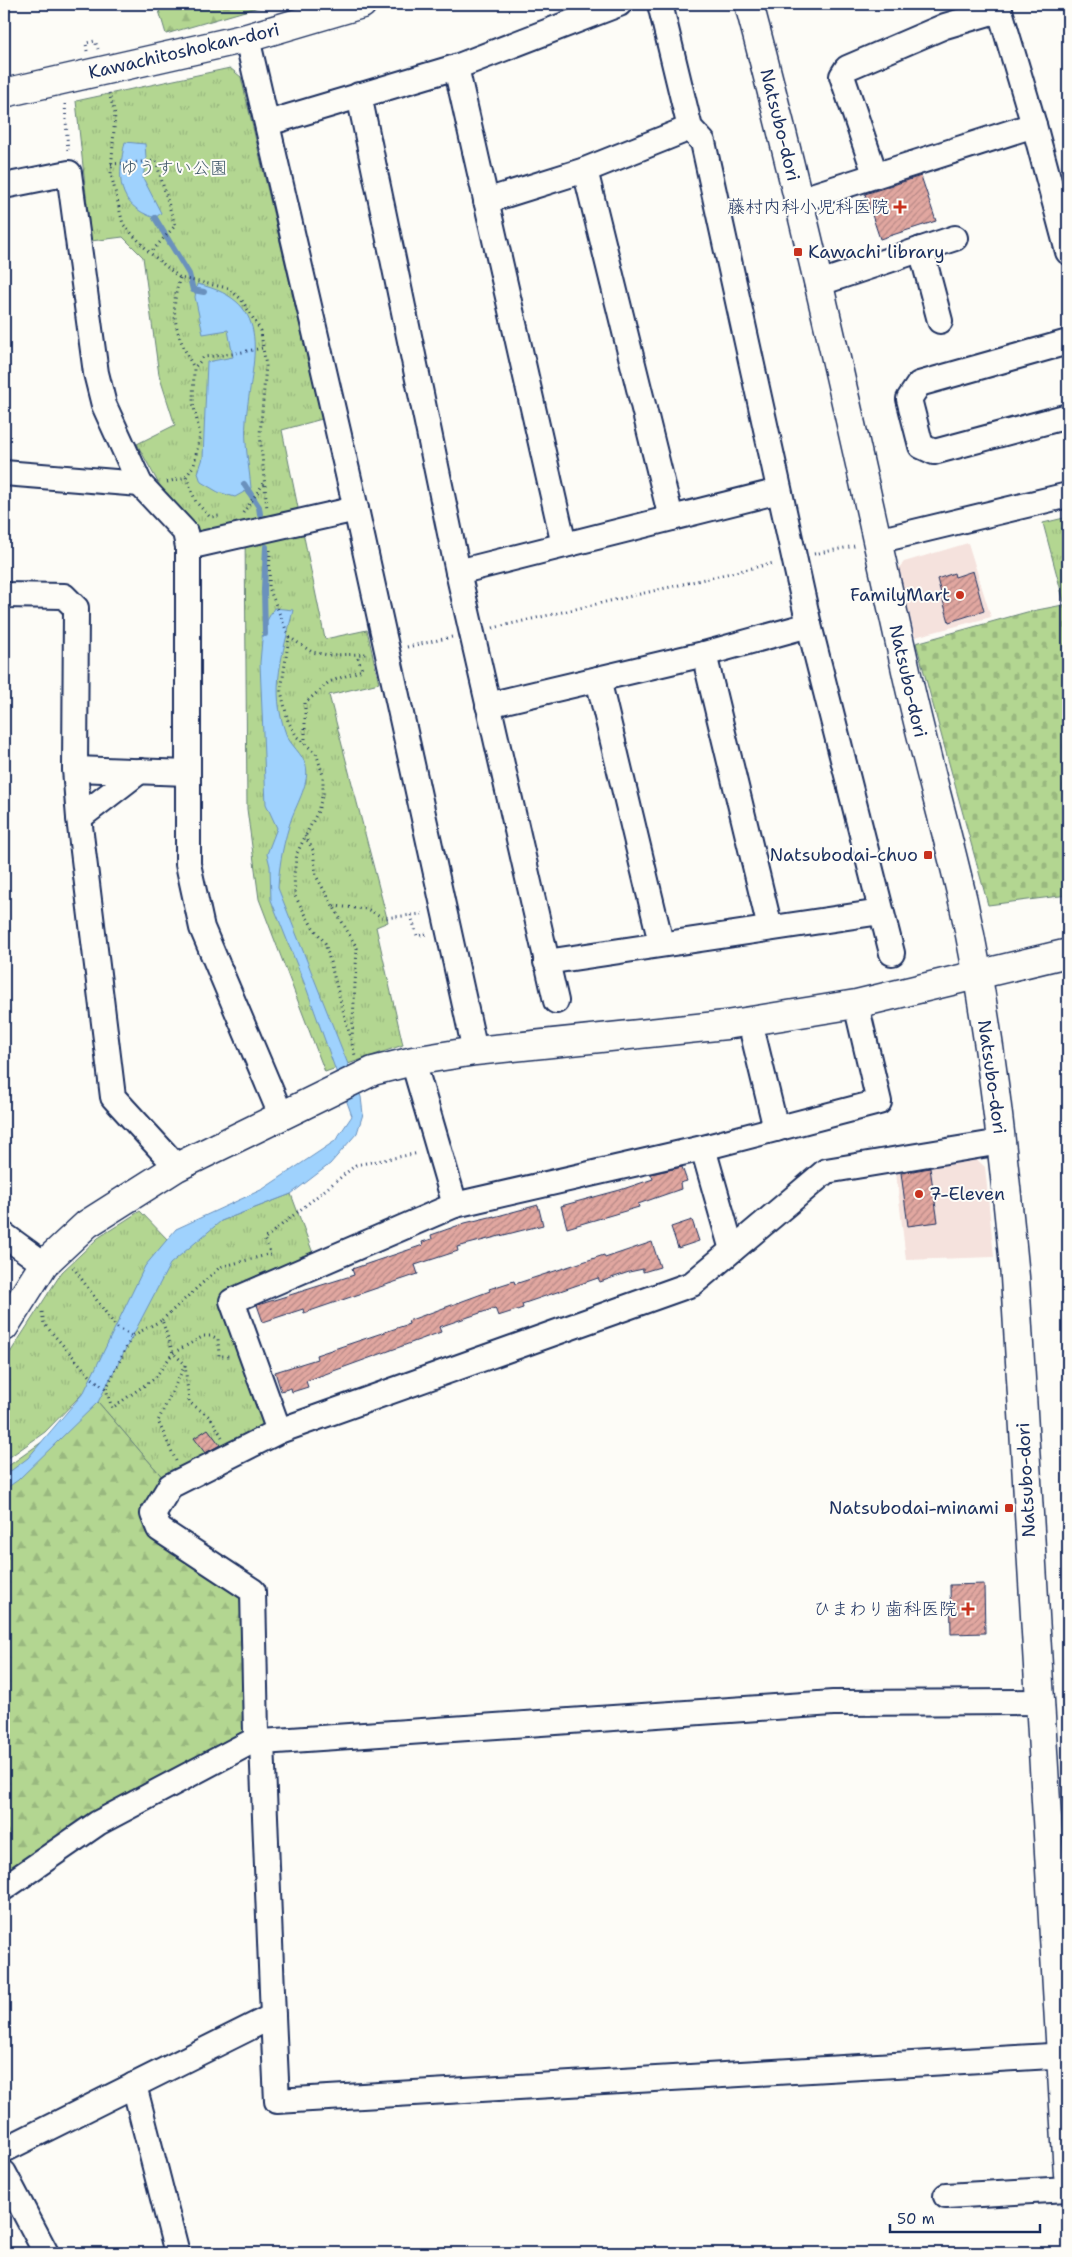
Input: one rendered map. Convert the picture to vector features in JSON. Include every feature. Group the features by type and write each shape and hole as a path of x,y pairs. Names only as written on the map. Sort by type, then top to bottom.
{"street":[{"name":"Kawachitoshokan-dori","path":"4,93 247,38 362,4"},
{"path":"268,123 456,67 619,4"},
{"path":"660,4 690,128 703,142 809,625 892,953"},
{"name":"Natsubo-dori","path":"748,4 799,200 918,727 963,903 977,976 1001,1142 1015,1277 1039,1702 1065,2056 1068,2174"},
{"path":"876,174 842,76 847,68 945,26 998,7 1034,125 1068,252"},
{"path":"247,38 356,509 475,1050"},
{"path":"456,67 564,545"},
{"path":"359,95 458,572 556,1002"},
{"path":"799,200 1034,125"},
{"path":"486,201 585,170 690,128"},
{"path":"585,170 671,518"},
{"path":"4,186 69,173 96,374 104,405 149,484 185,532 188,547 188,864 202,928 281,1115"},
{"path":"817,284 955,238"},
{"path":"921,249 940,321"},
{"path":"1068,342 919,384 909,399 921,446 934,452 1068,416"},
{"path":"4,473 149,484"},
{"path":"458,572 779,491"},
{"path":"877,541 1068,495"},
{"path":"188,547 356,509"},
{"path":"4,595 64,596 76,608 76,769 79,818 113,1097 177,1167"},
{"path":"488,705 704,654 809,625"},
{"path":"704,654 770,928"},
{"path":"598,679 661,944"},
{"path":"76,769 188,774"},
{"path":"79,818 140,771"},
{"path":"546,962 882,912"},
{"path":"4,1326 58,1264 87,1224 177,1167 373,1071 413,1061 475,1050 750,1022 856,1004 1068,953"},
{"path":"279,1431 232,1301 455,1205 703,1148 879,1102 856,1004"},
{"path":"750,1022 776,1129"},
{"path":"413,1061 455,1205"},
{"path":"1001,1142 826,1171 692,1284 279,1431 170,1486 153,1514 159,1529 253,1591 256,1733 262,1742 278,2101 1065,2056"},
{"path":"703,1148 732,1250"},
{"path":"4,1234 58,1264"},
{"path":"4,1888 98,1823 249,1743 833,1703 1039,1702"},
{"path":"4,2150 273,2016"},
{"path":"134,2085 177,2253"},
{"path":"4,2173 46,2253"},
{"path":"946,2196 1068,2189"}],"path":[{"path":"64,79 69,173"},
{"path":"108,87 115,114 111,174 123,224 150,253 180,278 228,288 241,299 261,330 266,366 260,434 268,513"},
{"path":"111,164 156,162 175,226 150,253"},
{"path":"149,484 186,477 194,464 200,435 193,403 194,368 178,338 176,328 175,294 180,278"},
{"path":"194,368 204,356 232,354 263,348"},
{"path":"186,477 196,502 210,517 226,515"},
{"path":"234,514 242,513 264,484"},
{"path":"387,651 877,541"},
{"path":"272,542 268,560 268,588 289,637 281,691 288,721 297,737 316,753 322,775 323,793 318,810 297,853 294,874 295,896 312,926 325,943 352,1041 357,948 316,876 313,850 306,836"},
{"path":"289,637 312,652 328,655 357,654 362,670 329,682 305,703 305,744"},
{"path":"333,906 367,909 384,918 444,911"},
{"path":"106,1389 132,1336 162,1320 220,1268 271,1254 264,1239 356,1165 438,1149"},
{"path":"58,1264 116,1327 132,1336"},
{"path":"162,1320 173,1353 185,1364 189,1402 211,1418"},
{"path":"44,1324 92,1378 106,1389 112,1408 155,1378 173,1353 204,1336 212,1336 218,1339 219,1356"},
{"path":"185,1364 158,1421 185,1479"}],"shaded area":[{"path":"968,543 991,617 915,637 898,569 904,562"},
{"path":"972,1155 985,1167 994,1257 906,1260 895,1164"}],"green space":[{"path":"157,4 269,4 166,34"},
{"name":"ゆうすい公園","path":"230,68 241,77 322,419 282,430 325,639 367,630 379,683 329,695 388,922 376,927 403,1045 325,1072 259,899 247,809 245,527 196,537 193,523 160,486 137,444 175,425 159,375 143,257 123,237 91,241 76,101"},
{"path":"1068,517 1068,601 1064,602 1043,523"},
{"path":"1068,604 1068,895 988,905 916,643 1027,612"},
{"path":"291,1194 317,1264 232,1302 279,1431 170,1486 98,1402 84,1392 45,1432 4,1461 4,1362 62,1272 98,1238 140,1211 169,1241"},
{"path":"98,1402 170,1486 153,1513 253,1591 256,1733 4,1887 4,1469"}],"water":[{"path":"125,142 145,144 146,158 143,178 161,213 155,218 133,206 122,188 121,167"},
{"path":"197,284 223,293 240,305 249,319 254,337 254,356 246,420 246,446 251,488 235,497 218,492 201,482 198,473 203,458 207,362 233,357 228,330 203,334 195,297"},
{"path":"274,608 293,610 279,672 279,702 286,734 304,762 307,772 305,785 284,843 278,888 361,1097 363,1114 357,1133 330,1164 291,1194 221,1221 170,1264 98,1402 18,1480 4,1490 4,1476 28,1458 84,1392 145,1266 176,1229 263,1189 335,1141 352,1116 307,990 271,900 270,866 267,854 277,828 266,804 260,663 263,628"}],"building":[{"name":"藤村内科小児科医院","path":"921,176 936,221 880,239 865,194"},
{"name":"FamilyMart","path":"973,571 984,611 949,622 937,579 954,573 955,577"},
{"path":"682,1167 687,1181 680,1183 681,1189 638,1204 639,1207 567,1228 561,1206 620,1190 653,1179 651,1174"},
{"name":"7-Eleven","path":"930,1168 938,1222 908,1226 901,1173"},
{"path":"538,1205 543,1225 457,1247 458,1251 415,1265 418,1274 304,1313 303,1309 263,1322 257,1305 354,1275 352,1269 423,1245 422,1242 432,1239 431,1235 465,1223"},
{"path":"692,1220 699,1241 678,1248 671,1227"},
{"path":"652,1242 660,1267 643,1272 643,1269 629,1272 600,1282 598,1278 522,1304 523,1308 498,1316 495,1308 439,1327 441,1332 306,1381 308,1387 292,1392 291,1388 281,1391 275,1372 317,1359 316,1355 409,1324 408,1321 490,1291 489,1289 514,1281 515,1284 604,1255 605,1258"},
{"path":"208,1429 220,1445 205,1453 194,1438"},
{"name":"ひまわり歯科医院","path":"984,1584 985,1633 951,1634 950,1585"}],"waterway":[{"path":"155,218 189,274 193,290 204,292"},
{"path":"244,484 259,507 260,514"},
{"path":"265,634 264,589 266,547"}],"place":[{"name":"藤村内科小児科医院","path":"900,207"},
{"name":"Kawachi library","path":"798,252"},
{"name":"FamilyMart","path":"960,595"},
{"name":"Natsubodai-chuo","path":"928,855"},
{"name":"7-Eleven","path":"919,1194"},
{"name":"Natsubodai-minami","path":"1009,1508"},
{"name":"ひまわり歯科医院","path":"968,1609"}]}
